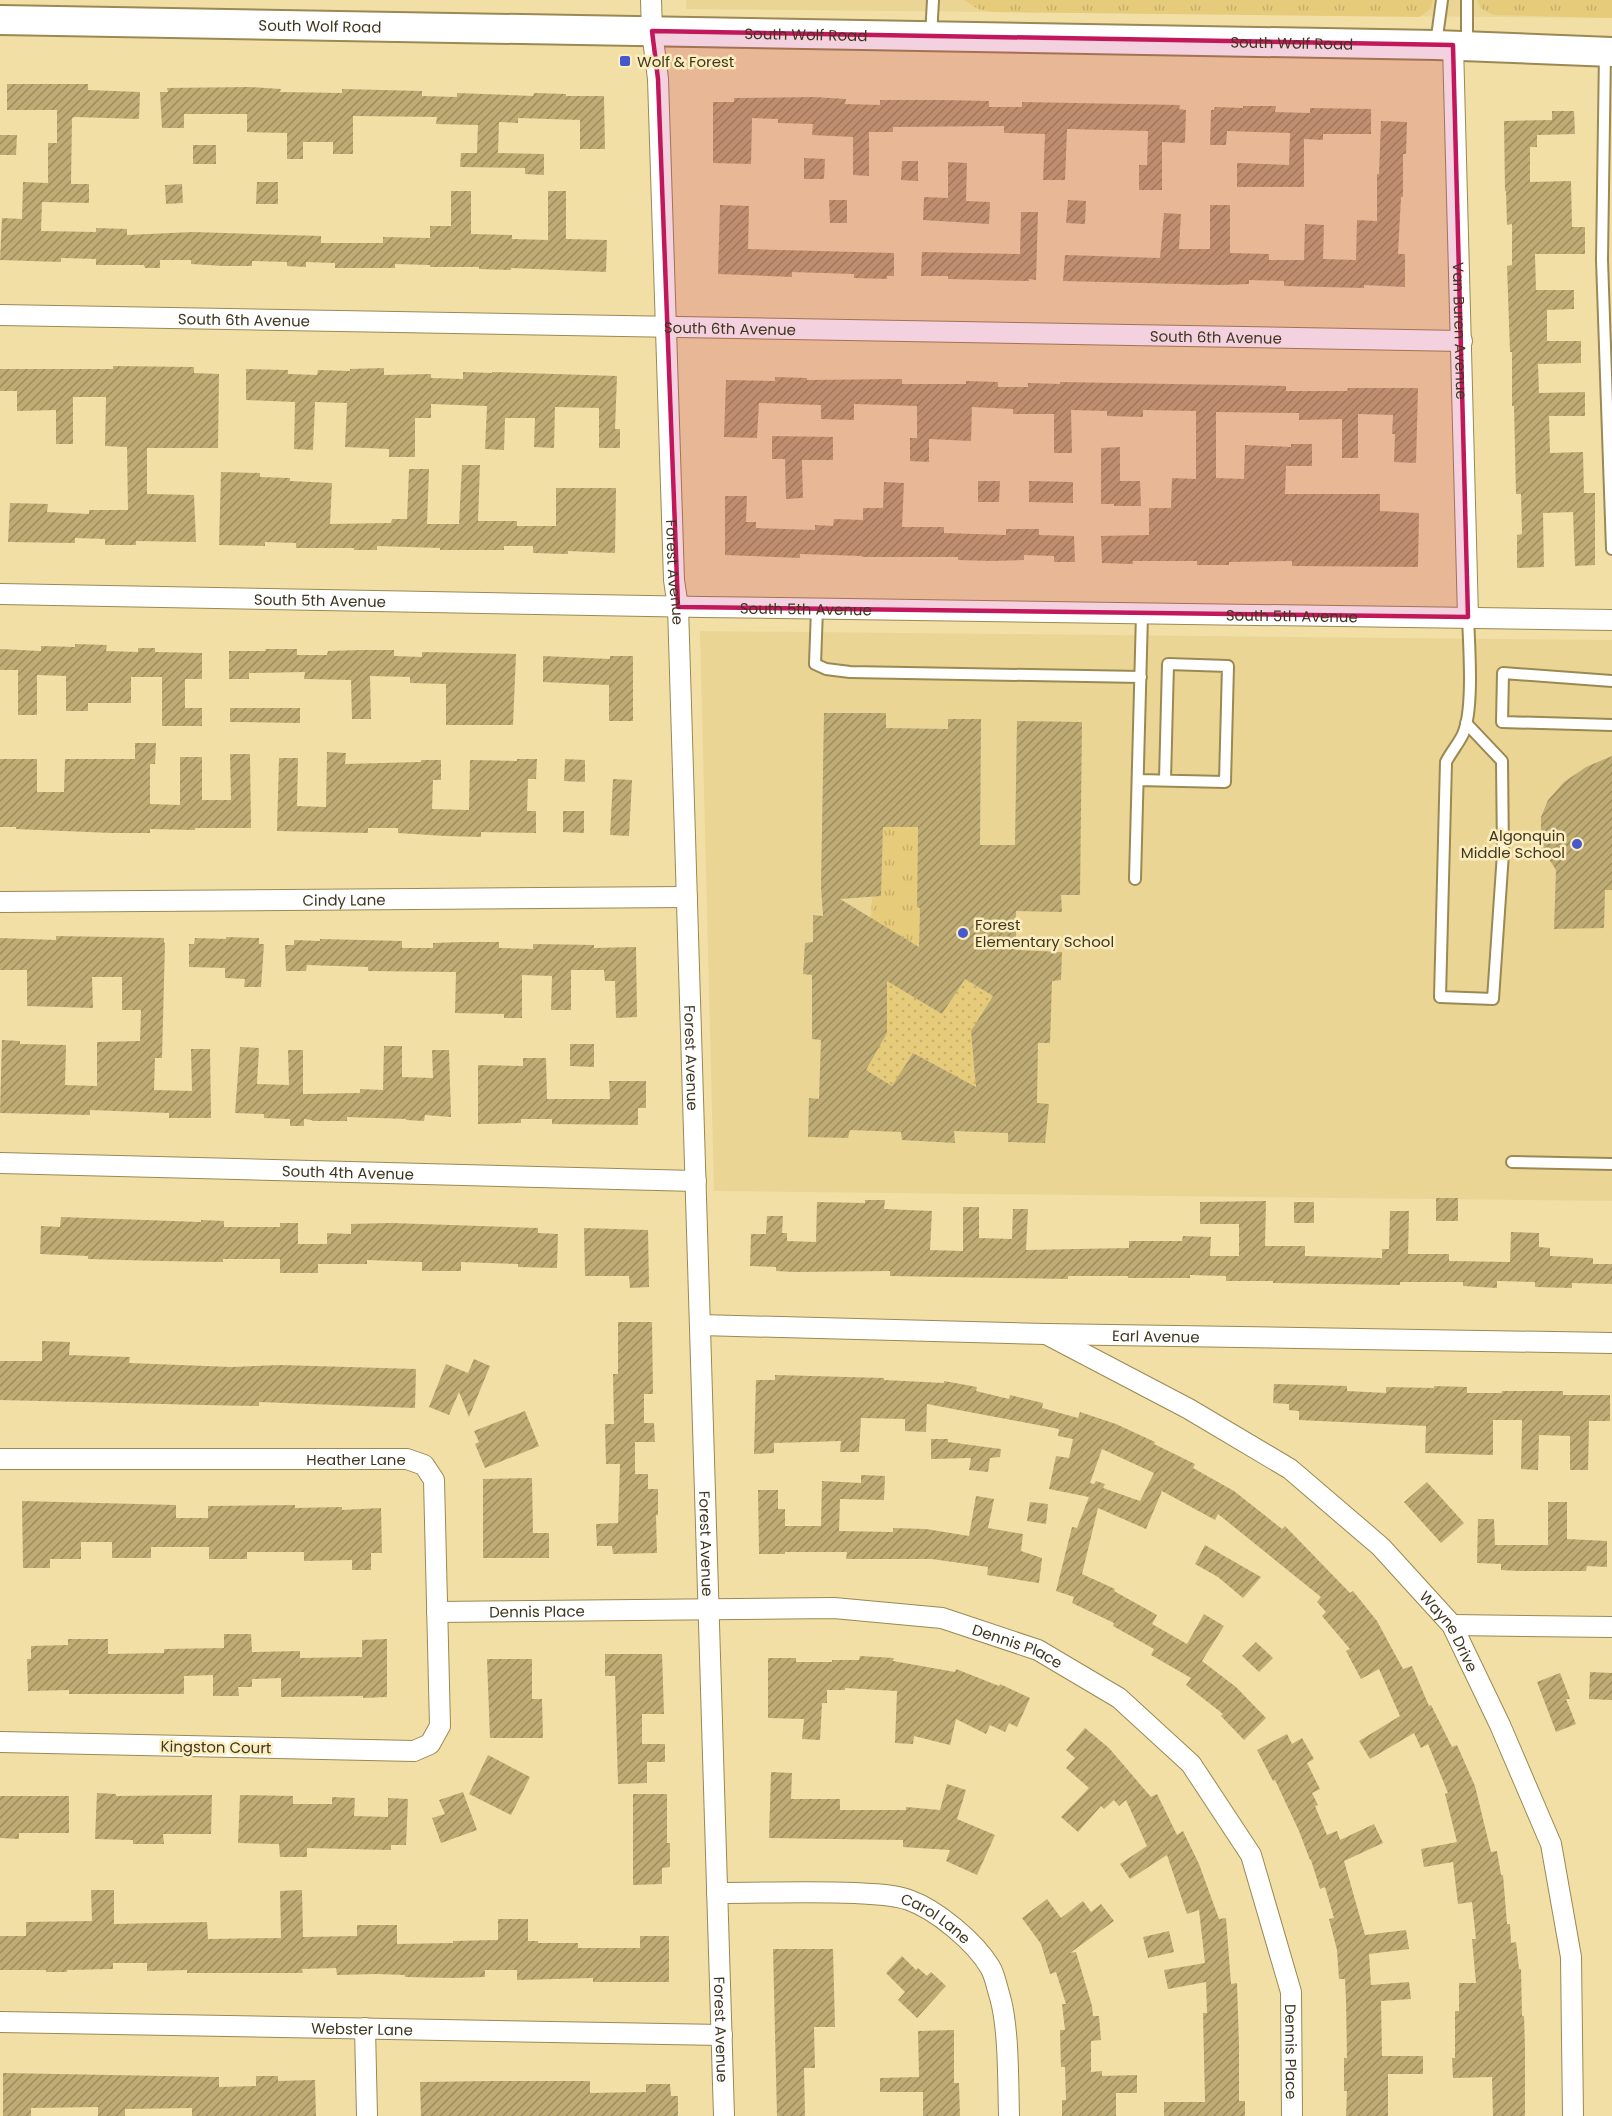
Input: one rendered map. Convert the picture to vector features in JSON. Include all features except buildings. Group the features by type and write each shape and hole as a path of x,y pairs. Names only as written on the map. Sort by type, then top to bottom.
{"main road":[{"name":"South Wolf Road","path":"0,20 1452,46 1609,52"}],"street":[{"name":"Forest Avenue","path":"651,0 658,79 674,580 678,607 724,2116"},
{"name":"Van Buren Avenue","path":"1452,46 1468,617"},
{"name":"South 6th Avenue","path":"0,315 1462,341"},
{"name":"South 5th Avenue","path":"0,594 1612,621"},
{"name":"Cindy Lane","path":"0,902 687,897"},
{"name":"South 4th Avenue","path":"0,1163 696,1181"},
{"name":"Earl Avenue","path":"700,1325 1046,1334 1612,1343"},
{"name":"Wayne Drive","path":"1046,1334 1190,1408 1290,1469 1381,1547 1452,1625 1500,1725 1551,1844 1571,1957 1573,2116"},
{"name":"Heather Lane","path":"0,1459 407,1459 424,1465 434,1480 440,1726 430,1744"},
{"name":"Dennis Place","path":"437,1612 834,1608 942,1618 1038,1650 1119,1698 1191,1764 1251,1855 1291,1992 1292,2116"},
{"path":"1452,1625 1612,1627"},
{"name":"Kingston Court","path":"0,1742 414,1751 430,1744"},
{"name":"Carol Lane","path":"717,1893 823,1892 880,1895 909,1900 951,1926 970,1942 990,1968 1001,2000 1005,2026 1010,2116"},
{"name":"Webster Lane","path":"0,2022 722,2035"},
{"path":"365,2028 367,2116"}],"lane":[{"path":"931,36 933,0"},
{"path":"1442,0 1452,46"},
{"path":"1452,46 1467,0"},
{"path":"1609,52 1607,259 1612,549"},
{"path":"817,609 815,664 826,669 850,672 1142,677"},
{"path":"1135,879 1142,614"},
{"path":"1466,723 1502,761 1503,853 1493,999 1440,997 1446,762 1464,732 1466,723 1469,700 1468,617"},
{"path":"1138,780 1225,782 1228,666 1168,664 1165,780"},
{"path":"1612,681 1503,673 1502,722 1612,724"},
{"path":"1512,1162 1612,1164"}],"highlighted area":[{"path":"652,31 1453,45 1468,617 678,607 658,79"}],"shaded area":[{"path":"686,0 1612,0 1612,18 686,9"},
{"path":"700,631 1612,640 1612,1201 714,1191"}],"green space":[{"path":"964,0 1433,0 1431,8 1420,17 992,12 978,9"},
{"path":"1477,0 1612,0 1612,18 1493,15 1481,8"},
{"path":"883,827 918,827 919,947 879,923 871,923 872,897 881,896"},
{"path":"884,979 942,1014 965,979 993,996 971,1031 973,1054 987,1063 974,1086 913,1053 892,1086 866,1070 887,1033"}],"place":[{"name":"Wolf & Forest","path":"625,61"},
{"name":"Algonquin Middle School","path":"1577,844"},
{"name":"Forest Elementary School","path":"963,933"}]}
